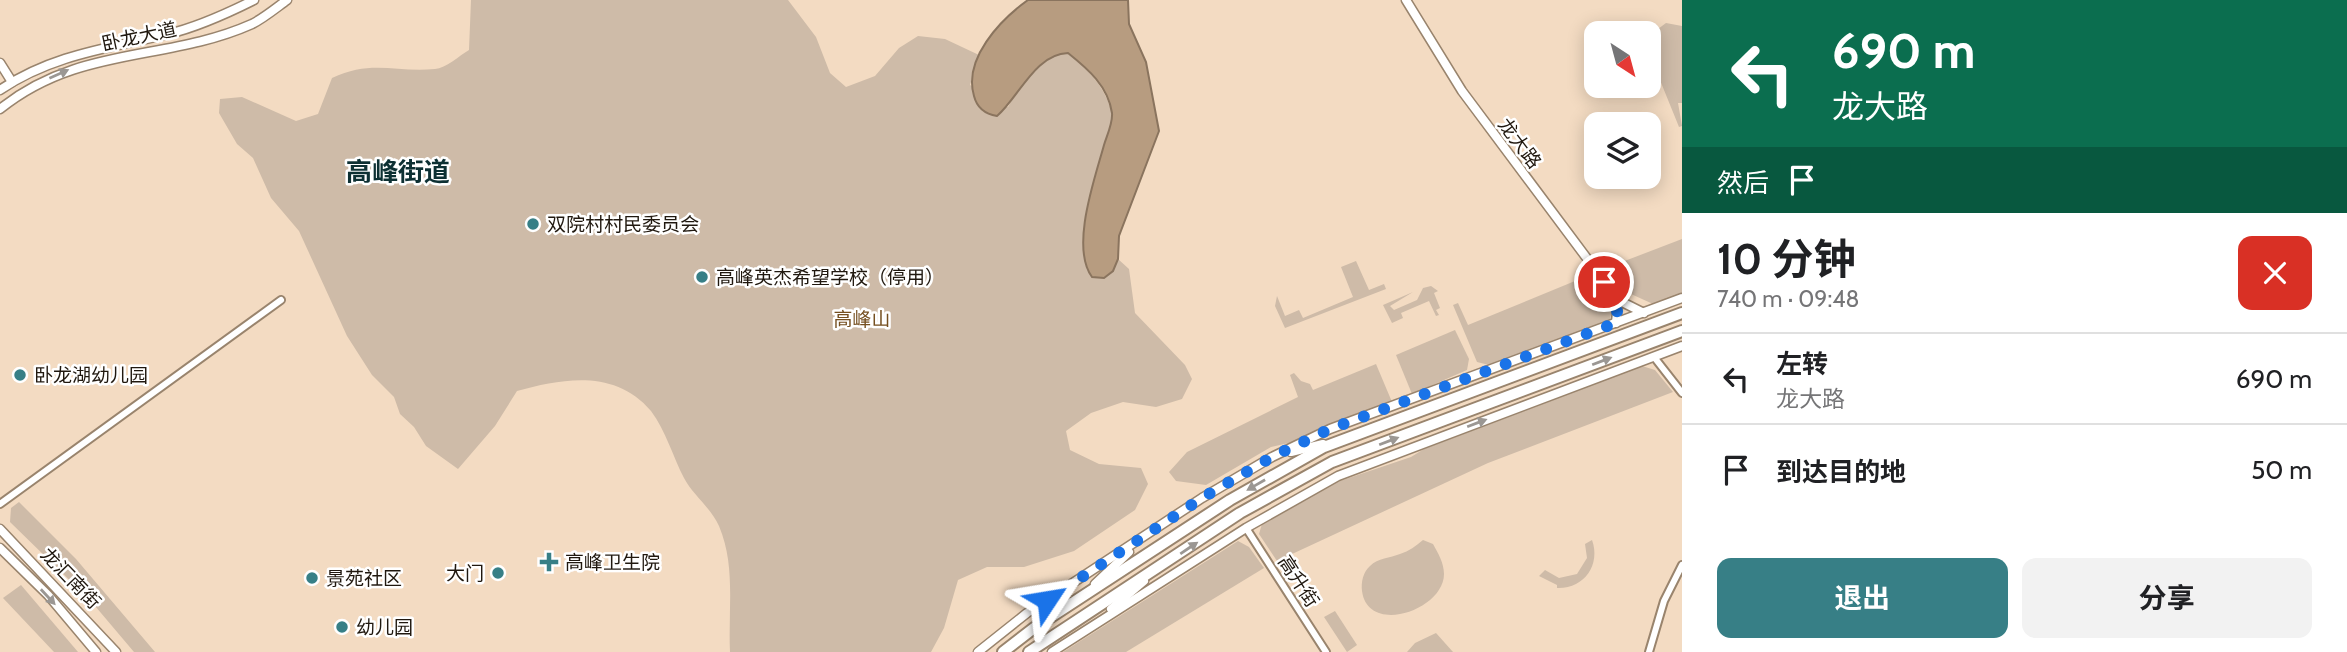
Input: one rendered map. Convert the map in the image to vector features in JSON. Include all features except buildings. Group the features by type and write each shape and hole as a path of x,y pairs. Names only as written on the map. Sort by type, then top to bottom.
{"highway":[{"path":"1003,652 1230,500 1282,469 1343,439 1682,312"},
{"path":"1029,652 1240,513 1332,462 1679,333"}],"street":[{"name":"卧龙大道","path":"0,90 62,58 171,33 215,19 254,0"},
{"name":"龙大路","path":"1406,0 1462,91 1618,300"},
{"name":"卧龙大道","path":"0,109 36,85 65,71 95,61 221,35 253,23 285,1"},
{"path":"0,63 12,82"},
{"path":"978,652 1027,613 1272,457 1330,429 1682,298"},
{"path":"0,504 281,300"},
{"path":"1616,323 1618,300 1644,313"},
{"path":"1052,652 1246,528 1338,476 1682,346"},
{"path":"1654,357 1682,393"},
{"path":"1272,457 1343,439"},
{"name":"高升街","path":"1246,528 1326,652"},
{"name":"龙汇南街","path":"0,529 58,586 116,652"},
{"path":"1075,602 1147,536"},
{"name":"龙汇南街","path":"0,548 48,595 96,652"},
{"path":"1093,625 1162,565"},
{"path":"1649,652 1664,601 1682,565"}],"green space":[{"name":"高峰山","path":"471,0 788,0 816,37 830,73 846,87 875,76 899,48 918,36 945,39 979,55 970,85 1008,107 1033,72 1049,59 1068,53 1096,81 1113,116 1113,271 1118,259 1129,269 1135,313 1185,365 1192,379 1182,399 1156,407 1123,402 1091,413 1066,431 1070,450 1099,464 1141,468 1148,484 1135,510 1074,551 1024,567 987,567 958,580 944,628 931,652 730,652 728,557 719,526 684,478 651,411 637,398 622,388 588,380 535,386 517,391 495,426 458,469 426,446 414,427 400,414 394,397 372,375 347,336 299,231 271,198 253,158 237,144 219,113 220,99 242,97 296,121 318,114 332,78 346,72 372,68 421,70 444,66 469,50"},
{"path":"1666,23 1682,26 1682,103 1678,103 1682,126 1679,127 1661,83 1661,27"},
{"path":"1682,239 1682,293 1653,304 1631,294 1609,267"},
{"path":"1356,261 1369,290 1384,284 1386,289 1285,328 1275,306 1277,296 1285,316 1299,310 1303,318 1353,297 1341,267"},
{"path":"1592,274 1613,302 1610,320 1489,365 1477,362 1453,305 1458,303 1468,325"},
{"path":"1431,286 1438,291 1434,293 1440,308 1436,310 1439,315 1436,316 1429,301 1401,313 1403,318 1392,323 1383,305 1413,292 1390,306 1394,310 1417,300 1423,288"},
{"path":"1455,330 1469,359 1467,370 1412,394 1396,355"},
{"path":"1376,364 1392,402 1293,442 1271,447 1206,485 1176,481 1169,472 1187,452 1298,397 1290,375 1294,373 1301,381 1310,384 1313,390"},
{"path":"1642,366 1655,370 1673,392 1488,463 1277,561 1259,534 1262,524 1337,482 1411,457 1424,449"},
{"path":"19,502 76,559 155,652 134,652 90,600 10,522 11,508"},
{"path":"1423,540 1433,544 1442,562 1444,574 1441,587 1432,598 1420,607 1391,615 1377,612 1367,605 1362,581 1370,566 1406,551"},
{"path":"1592,540 1592,566 1582,580 1557,588 1557,585 1539,576 1545,570 1559,578 1577,574 1587,558 1585,544"},
{"path":"1238,541 1249,547 1264,568 1126,652 1063,652"},
{"path":"21,585 78,652 54,652 3,598"},
{"path":"1335,611 1357,645 1347,652 1324,617"},
{"path":"1436,633 1453,652 1407,652 1415,643"}],"shaded area":[{"path":"1028,0 1128,0 1129,24 1146,62 1159,131 1119,236 1118,259 1113,271 1104,278 1092,277 1083,248 1090,193 1112,117 1110,103 1102,86 1068,53 1056,55 1037,68 997,116 982,110 974,96 974,68 986,42 1006,18"}],"place":[{"name":"双院村村民委员会","path":"533,224"},
{"name":"高峰英杰希望学校（停用）","path":"702,277"},
{"name":"卧龙湖幼儿园","path":"20,375"},
{"name":"高峰卫生院","path":"549,562"},
{"name":"大门","path":"498,573"},
{"name":"景苑社区","path":"312,578"},
{"name":"幼儿园","path":"342,627"}],"district":[{"name":"高峰街道","path":"398,172"}],"route":[{"path":"1047,600 1219,487 1272,457 1330,429 1616,323 1618,300 1604,282"}]}
